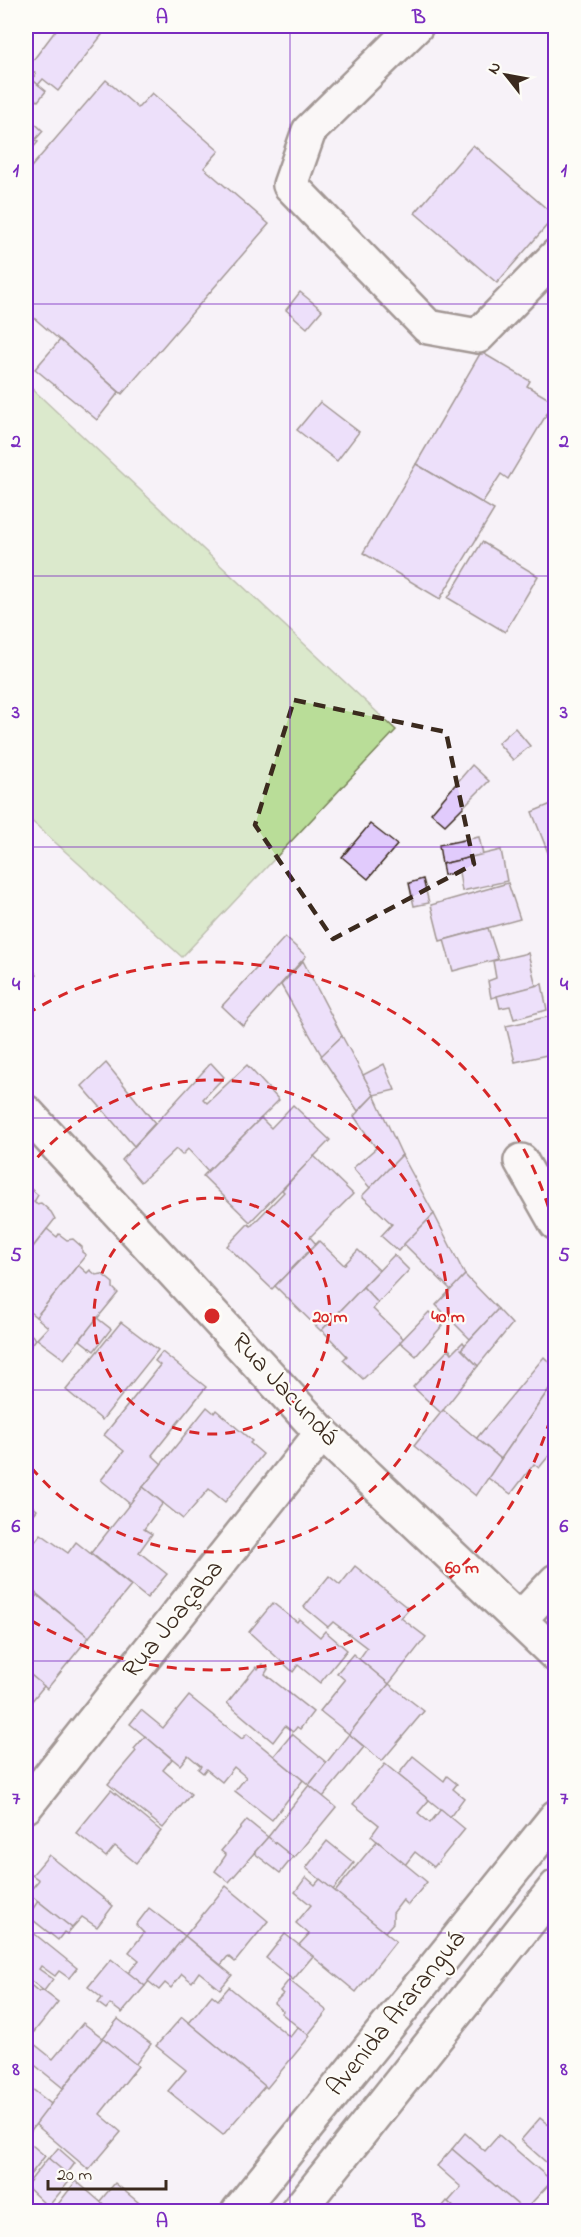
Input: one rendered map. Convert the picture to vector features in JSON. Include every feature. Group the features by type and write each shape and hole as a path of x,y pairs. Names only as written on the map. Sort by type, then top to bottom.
{"street":[{"path":"416,26 309,131 290,185 428,327 478,336 555,256"},
{"name":"Rua Jacundá","path":"27,1116 322,1433 555,1655"},
{"path":"521,1161 555,1222"},
{"name":"Rua Joaçaba","path":"26,1806 322,1433"},
{"path":"519,1620 555,1581"},
{"name":"Avenida Araranguá","path":"238,2211 555,1816"},
{"name":"Avenida Araranguá","path":"297,2211 555,1887"},
{"path":"366,2053 402,2078"}],"highlighted area":[{"path":"294,700 446,732 474,864 333,939 255,825"}],"green space":[{"path":"26,383 396,730 182,957 26,816"}],"building":[{"path":"59,26 90,26 102,35 58,91 43,79 38,85 32,79 36,74 28,67"},
{"path":"26,71 32,76 26,84"},
{"path":"30,78 46,91 38,101 26,92 26,84"},
{"path":"106,80 138,108 152,93 219,151 204,168 269,224 122,394 26,311 26,173"},
{"path":"26,115 43,131 35,140 38,142 26,156"},
{"path":"473,145 555,216 497,283 415,213"},
{"path":"300,292 322,310 307,328 286,310"},
{"path":"60,340 119,392 97,420 35,369"},
{"path":"481,352 530,381 527,386 554,402 508,479 501,474 482,503 416,464"},
{"path":"320,402 359,432 337,461 297,430"},
{"path":"416,464 494,510 440,599 363,553"},
{"path":"482,542 538,576 505,632 448,598"},
{"path":"515,728 530,746 513,760 498,743"},
{"path":"472,765 489,781 445,825 431,813"},
{"path":"556,802 556,853 549,855 532,812"},
{"path":"370,824 397,845 368,879 342,857"},
{"path":"479,837 483,855 442,864 439,845"},
{"path":"501,850 507,881 462,891 459,872 444,875 442,864"},
{"path":"423,879 429,903 414,906 409,883"},
{"path":"508,883 520,919 440,941 431,905"},
{"path":"488,928 498,959 453,971 444,940"},
{"path":"285,937 306,956 243,1026 222,1006"},
{"path":"528,953 536,986 491,998 488,981 496,978 493,961"},
{"path":"26,961 37,975 26,983"},
{"path":"303,961 342,1036 322,1056 281,985"},
{"path":"542,984 547,1010 514,1019 510,1006 500,1008 497,996"},
{"path":"556,1015 556,1053 515,1062 506,1026"},
{"path":"342,1036 374,1095 358,1111 321,1056"},
{"path":"106,1063 155,1123 134,1146 82,1086"},
{"path":"211,1063 224,1077 203,1099 207,1103 247,1065 279,1100 208,1171 188,1149 182,1155 176,1149 141,1182 122,1160"},
{"path":"384,1064 395,1090 374,1095 363,1075"},
{"path":"374,1095 402,1155 370,1188 353,1168 376,1148 354,1116"},
{"path":"293,1105 330,1140 250,1222 203,1176 261,1118 271,1128"},
{"path":"402,1155 434,1214 398,1251 381,1236 392,1224 362,1196"},
{"path":"314,1156 353,1194 310,1237 316,1244 272,1289 227,1246 248,1224 251,1226 284,1192 282,1190"},
{"path":"26,1185 38,1195 34,1202 41,1203 55,1219 26,1256"},
{"path":"434,1214 465,1275 451,1290 404,1244"},
{"path":"47,1229 57,1237 59,1234 67,1240 73,1239 82,1247 82,1252 86,1255 36,1317 26,1309 26,1256"},
{"path":"319,1241 344,1265 358,1250 379,1270 321,1331 275,1286"},
{"path":"394,1255 409,1270 378,1303 363,1287"},
{"path":"78,1265 87,1273 90,1270 96,1275 102,1274 113,1283 113,1288 118,1293 64,1359 37,1339 48,1327 36,1317"},
{"path":"465,1275 498,1309 470,1339 436,1305"},
{"path":"363,1287 378,1303 373,1309 404,1339 363,1379 343,1360 347,1356 322,1330"},
{"path":"498,1309 512,1324 478,1366 461,1349"},
{"path":"429,1312 443,1325 416,1356 400,1342"},
{"path":"97,1318 111,1329 94,1351 80,1340"},
{"path":"121,1322 158,1350 102,1420 66,1390"},
{"path":"26,1330 36,1339 26,1353"},
{"path":"463,1342 465,1345 461,1349 478,1366 441,1413 413,1387 449,1349 452,1353"},
{"path":"162,1352 206,1387 152,1455 162,1464 130,1504 101,1480 124,1451 104,1435 160,1365 155,1361"},
{"path":"544,1357 556,1369 556,1379 501,1459 476,1439"},
{"path":"556,1379 556,1447 539,1468 534,1464 511,1494 488,1478"},
{"path":"207,1407 214,1413 216,1410 252,1441 250,1443 263,1454 225,1502 209,1489 183,1519 143,1487"},
{"path":"443,1410 501,1459 476,1496 414,1446"},
{"path":"143,1487 163,1503 144,1529 152,1534 139,1552 167,1574 147,1598 91,1553"},
{"path":"26,1501 37,1510 26,1524"},
{"path":"41,1534 68,1553 76,1542 131,1586 89,1637 26,1585 26,1553"},
{"path":"355,1566 409,1609 401,1618 426,1637 389,1684 359,1659 367,1648 333,1622 328,1627 304,1607 329,1576 340,1585"},
{"path":"37,1595 89,1637 47,1689 26,1671 26,1660 29,1655 26,1652 26,1609"},
{"path":"273,1603 297,1622 299,1619 320,1637 325,1631 347,1650 320,1683 298,1665 293,1672 249,1632"},
{"path":"353,1654 389,1684 349,1734 320,1711 345,1680 337,1673"},
{"path":"262,1664 268,1669 265,1674 313,1712 300,1729 297,1727 293,1732 285,1726 273,1742 227,1703 256,1667 258,1669"},
{"path":"26,1671 44,1686 26,1708"},
{"path":"389,1684 424,1711 382,1761 349,1734"},
{"path":"189,1696 242,1739 247,1734 303,1780 272,1820 235,1791 246,1777 234,1767 222,1782 206,1769 203,1773 198,1769 201,1766 188,1755 180,1765 130,1724 141,1710 163,1728"},
{"path":"292,1734 327,1763 309,1785 274,1756"},
{"path":"349,1734 364,1747 323,1797 309,1785"},
{"path":"145,1736 172,1759 163,1770 191,1794 163,1828 108,1784 136,1751 134,1749"},
{"path":"413,1756 444,1781 447,1776 457,1784 453,1789 464,1798 450,1817 398,1775"},
{"path":"385,1764 429,1800 418,1813 430,1823 441,1809 465,1829 434,1867 415,1852 405,1865 371,1836 379,1825 353,1804"},
{"path":"309,1785 336,1807 294,1858 268,1837"},
{"path":"111,1790 161,1831 136,1863 115,1846 106,1857 76,1833"},
{"path":"247,1820 268,1837 229,1882 215,1871 226,1855 221,1851"},
{"path":"268,1837 293,1857 280,1873 254,1853"},
{"path":"327,1841 354,1863 333,1890 306,1868"},
{"path":"377,1841 427,1882 408,1905 403,1900 393,1913 393,1923 385,1932 335,1892"},
{"path":"49,1855 113,1906 97,1927 82,1917 72,1928 28,1893 39,1880 32,1875"},
{"path":"306,1877 315,1885 320,1879 396,1941 356,1992 299,1945 309,1934 296,1923 311,1905 295,1892"},
{"path":"226,1886 268,1921 235,1962 228,1956 221,1965 185,1936"},
{"path":"38,1901 72,1928 67,1934 64,1932 58,1940 28,1916"},
{"path":"149,1908 185,1936 145,1986 128,1973 139,1960 129,1952 144,1933 136,1925"},
{"path":"26,1927 77,1968 69,1978 59,1971 55,1976 41,1966 39,1969 53,1979 44,1991 26,1977"},
{"path":"285,1934 313,1956 293,1980 266,1958"},
{"path":"185,1936 232,1975 220,1989 199,1972 192,1982 182,1974 171,1988 165,1983 159,1990 148,1981"},
{"path":"111,1959 145,1986 122,2013 110,2004 106,2009 98,2003 102,1998 88,1987"},
{"path":"289,1980 327,2011 308,2035 281,2013 283,2011 274,2003 283,1994 280,1991"},
{"path":"26,1981 39,1992 42,1990 58,2002 26,2042"},
{"path":"229,1987 290,2037 298,2027 310,2036 267,2088 189,2023 212,1995 218,2000"},
{"path":"182,2017 265,2086 223,2135 168,2091 186,2070 156,2046"},
{"path":"118,2019 151,2044 135,2065 103,2038"},
{"path":"83,2023 103,2038 63,2088 26,2058 26,2042 28,2039 53,2059"},
{"path":"103,2038 138,2066 100,2114 121,2132 89,2170 35,2124"},
{"path":"26,2084 51,2104 26,2137"},
{"path":"540,2118 556,2131 556,2171 521,2140"},
{"path":"465,2133 485,2151 499,2135 552,2181 524,2211 452,2149"},
{"path":"26,2140 45,2156 26,2180"},
{"path":"58,2148 75,2163 67,2174 49,2159"},
{"path":"452,2149 518,2205 513,2212 459,2212 448,2202 461,2187 437,2166"},
{"path":"48,2158 72,2178 48,2207 26,2186"},
{"path":"76,2181 104,2205 100,2209 103,2212 52,2212"},
{"path":"115,2183 150,2212 112,2212 100,2201"},
{"path":"448,2202 459,2212 438,2212"}]}
